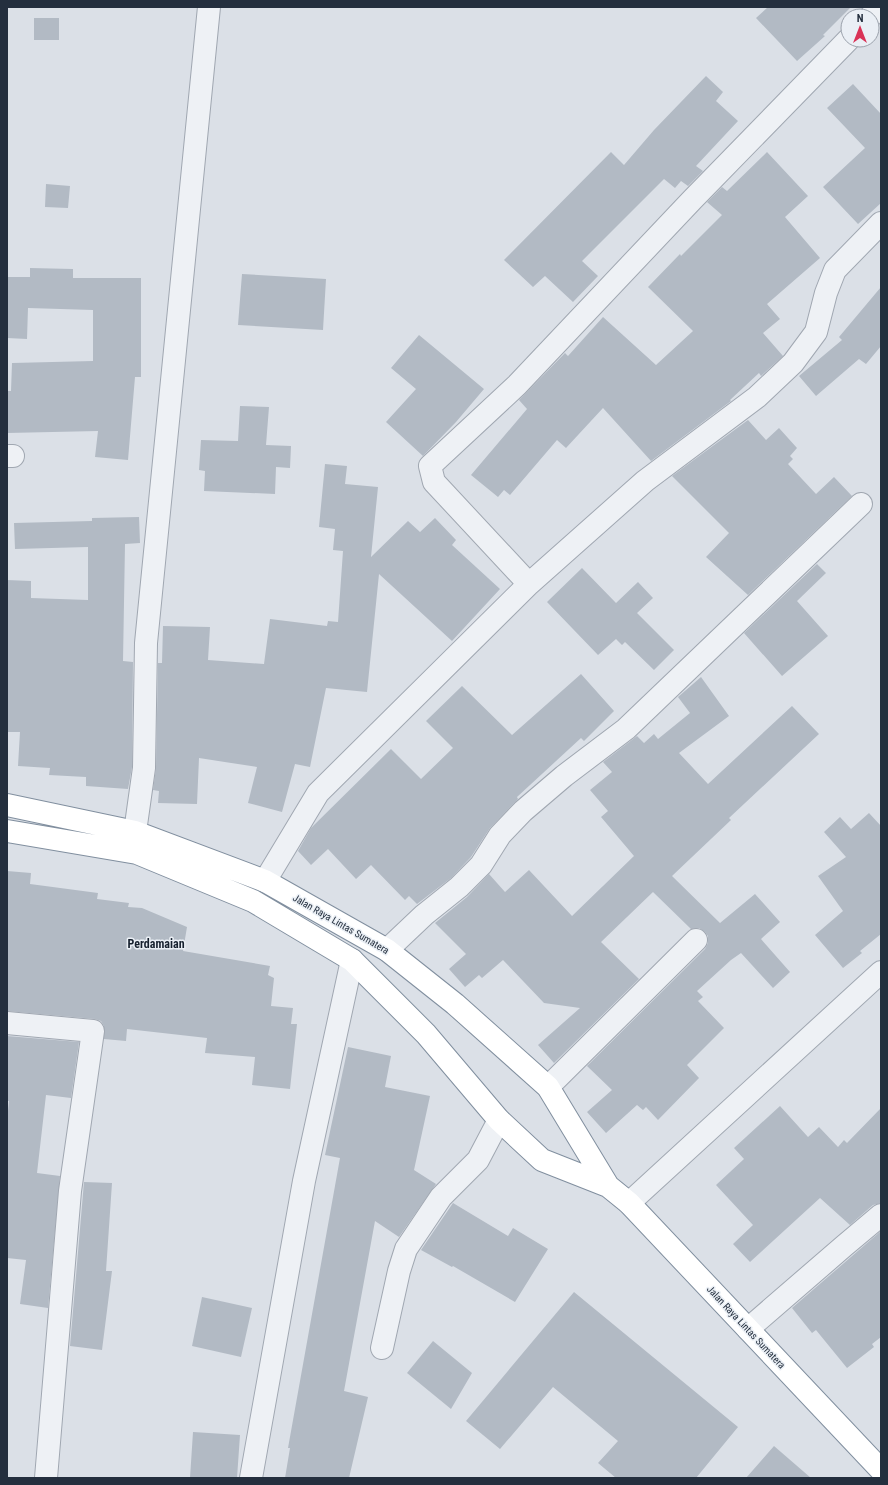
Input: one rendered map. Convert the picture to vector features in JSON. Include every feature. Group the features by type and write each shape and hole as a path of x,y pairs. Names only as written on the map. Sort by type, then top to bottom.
{"highway":[{"name":"Jalan Raya Lintas Sumatera","path":"7,805 135,832 265,881 387,950 456,1004 548,1087 608,1186"},
{"name":"Jalan Raya Lintas Sumatera","path":"7,831 137,853 252,901 352,960 426,1034 499,1120 542,1160 608,1186 629,1203 881,1470"}],"street":[{"path":"135,832 144,768 147,627 209,7"},
{"path":"529,584 434,482 430,466 517,385 692,200 840,48"},
{"path":"265,881 318,793 529,584 645,481 758,397 793,363 816,332 826,293 835,270 881,223"},
{"path":"387,950 424,915 459,887 481,865 500,836 522,811 564,776 626,729 861,504"},
{"path":"548,1087 696,940"},
{"path":"251,1478 304,1181 352,960"},
{"path":"629,1203 881,972"},
{"path":"7,1023 93,1031 70,1191 46,1478"},
{"path":"382,1348 399,1271 406,1249 441,1197 478,1160 499,1120"},
{"path":"748,1329 881,1216"}],"building":[{"path":"768,7 851,7 840,8 840,18 823,35 825,36 797,61 756,18"},
{"path":"34,18 59,18 59,40 34,40"},
{"path":"706,76 723,92 716,101 738,121 696,166 703,171 688,186 681,181 675,188 664,179 582,261 598,276 573,302 545,276 533,287 504,260 611,152 624,165 654,130"},
{"path":"853,84 881,114 881,203 858,224 823,187 865,148 827,108"},
{"path":"767,152 808,196 785,217 820,258 767,304 780,319 763,333 783,356 761,376 759,373 730,400 731,401 651,461 603,408 566,448 557,440 510,495 504,490 498,497 471,475 527,409 519,400 565,353 568,356 603,317 656,365 693,331 648,287 680,254 681,256 722,215 707,202 722,187 727,191"},
{"path":"46,184 70,186 68,208 45,207"},
{"path":"30,268 73,269 73,278 141,278 141,377 135,377 128,460 95,457 98,431 7,433 7,391 11,391 12,363 93,361 93,310 28,308 27,339 7,338 7,277 30,277"},
{"path":"242,274 326,279 323,330 238,325"},
{"path":"881,287 881,346 866,364 859,359 816,396 799,376 842,340 839,337"},
{"path":"419,335 484,389 456,422 423,456 386,422 416,389 391,368"},
{"path":"240,406 269,407 266,445 291,446 290,468 276,467 275,494 204,491 205,471 199,470 201,440 238,441"},
{"path":"748,420 766,440 779,428 797,448 790,456 793,459 788,464 816,494 834,477 852,496 748,595 706,557 729,533 672,476"},
{"path":"325,464 347,466 345,484 378,487 371,557 408,521 420,532 435,518 456,540 452,545 500,589 452,641 379,574 367,692 326,688 310,767 295,764 282,812 248,803 257,767 199,758 197,804 158,803 159,791 153,790 156,768 158,663 162,663 163,626 210,627 208,660 264,664 270,619 327,626 328,621 338,622 343,551 333,550 335,529 319,527"},
{"path":"139,517 140,543 125,544 123,661 133,662 132,767 128,789 86,786 86,777 49,775 50,768 18,766 20,732 7,732 7,580 31,581 31,598 88,600 88,547 15,549 14,523 92,521 92,518"},
{"path":"817,564 826,573 797,601 828,636 782,676 744,633"},
{"path":"582,568 616,603 638,582 653,598 637,613 674,650 654,670 625,642 622,645 616,639 598,655 547,602"},
{"path":"581,674 614,711 584,741 581,738 517,797 518,799 490,828 471,857 451,878 417,904 409,896 405,900 371,865 356,879 328,849 311,865 298,851 311,828 391,749 421,779 453,748 426,721 462,686 512,735"},
{"path":"701,677 729,716 679,753 708,784 792,706 819,734 729,818 731,820 672,876 720,923 755,894 780,922 761,939 790,972 773,988 741,953 731,960 697,991 703,997 698,1001 724,1028 687,1065 699,1078 658,1120 646,1107 643,1110 637,1105 606,1133 587,1112 612,1090 587,1066 705,949 708,943 708,936 705,932 699,928 691,929 653,892 601,942 639,979 554,1063 538,1045 580,1008 544,1003 503,960 482,978 479,975 465,987 449,969 466,954 435,923 467,897 489,874 505,892 529,870 572,916 634,856 601,817 608,811 590,790 612,772 603,762 637,736 644,743 654,734 658,739 690,713 678,697"},
{"path":"869,813 881,826 881,934 860,951 862,953 843,968 815,935 843,911 818,876 846,857 824,832 840,817 851,829"},
{"path":"7,871 31,873 30,884 98,893 97,899 129,903 128,907 142,908 187,927 183,951 270,966 268,975 274,978 271,1006 293,1008 291,1024 297,1024 290,1089 252,1085 255,1057 205,1053 207,1038 127,1029 126,1041 104,1039 104,1026 101,1021 95,1019 7,1011"},
{"path":"7,1036 79,1042 71,1098 46,1095 37,1173 60,1176 48,1308 20,1304 26,1260 7,1258 7,1121 9,1101 7,1101"},
{"path":"348,1047 391,1056 385,1087 430,1096 414,1170 436,1184 399,1237 375,1221 344,1391 368,1397 349,1478 285,1478 290,1448 288,1448 340,1158 325,1155"},
{"path":"780,1106 808,1137 819,1127 838,1147 844,1140 847,1143 881,1108 881,1203 873,1205 850,1225 820,1198 750,1262 733,1244 753,1225 716,1185 744,1159 734,1148"},
{"path":"84,1182 112,1183 106,1271 112,1271 102,1350 70,1346"},
{"path":"453,1203 508,1236 513,1228 548,1249 515,1302 453,1266 452,1267 421,1250"},
{"path":"881,1231 881,1337 872,1344 874,1347 847,1368 816,1330 812,1333 792,1308"},
{"path":"574,1292 738,1427 696,1478 616,1478 598,1463 618,1441 553,1387 500,1449 466,1421"},
{"path":"202,1297 252,1308 241,1357 192,1346"},
{"path":"433,1341 472,1373 451,1409 407,1373"},
{"path":"193,1432 240,1435 237,1478 190,1478"},
{"path":"774,1446 811,1478 746,1478"}],"district":[{"name":"Perdamaian","path":"156,944"}]}
